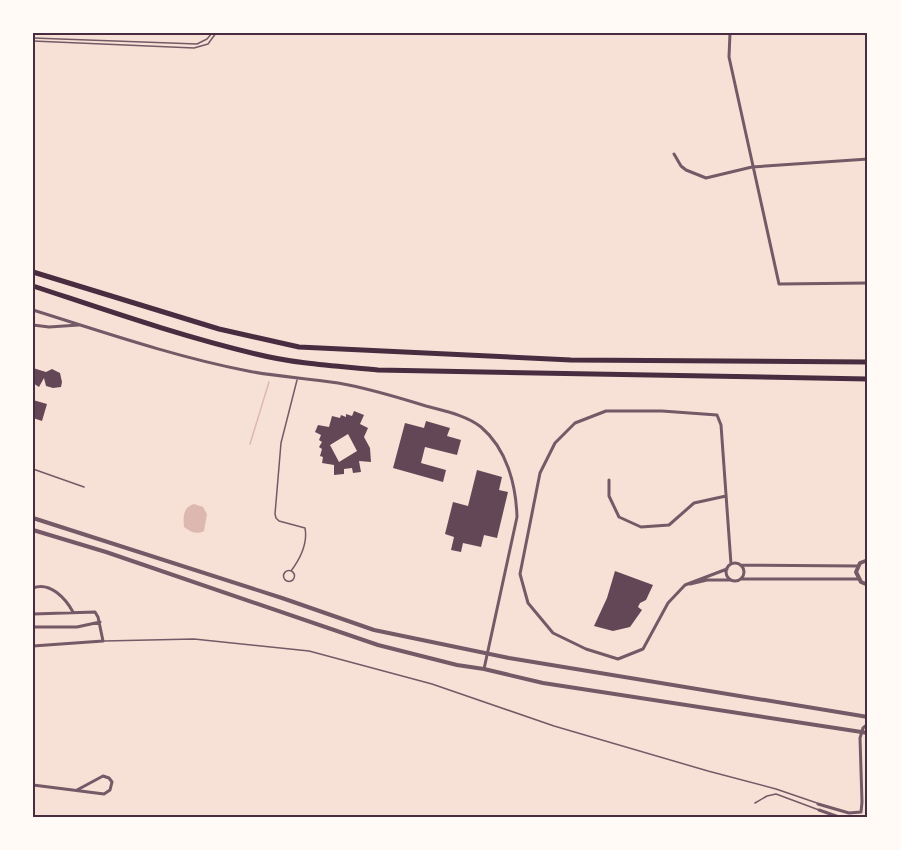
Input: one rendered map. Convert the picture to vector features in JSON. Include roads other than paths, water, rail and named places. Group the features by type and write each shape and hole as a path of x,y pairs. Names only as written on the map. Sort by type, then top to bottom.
{"highway":[{"path":"33,272 219,329 299,347 571,360 868,362"},
{"path":"33,286 133,319 255,354 304,363 378,370 868,379"}],"street":[{"path":"730,33 729,57 779,284 868,283"},
{"path":"674,154 686,170 706,178 752,167 868,159"},
{"path":"33,310 218,364 382,392 444,410 480,426 495,441 517,493 517,517 484,669"},
{"path":"33,325 49,327 82,325"},
{"path":"606,411 662,411 717,415 721,425 731,564 727,569 685,585 668,603 643,649 618,659 586,649 553,633 528,603 520,574 540,473 555,443 575,423 606,411"},
{"path":"609,480 609,496 619,517 641,526 669,525 694,503 726,496"},
{"path":"33,518 374,630 487,654 868,717"},
{"path":"33,530 106,552 378,645 457,665 543,683 868,733"},
{"path":"731,564 858,566 868,560"},
{"path":"740,565 744,572 741,579"},
{"path":"858,566 856,573 858,579"},
{"path":"727,569 727,576 730,580"},
{"path":"685,585 707,580 736,581 741,579 858,579 868,585"},
{"path":"33,588 43,586 55,591 69,604 73,612"},
{"path":"33,614 95,612 100,622 103,641 33,646"},
{"path":"33,627 77,627 100,622"},
{"path":"818,804 849,813 861,812 861,732 868,724"},
{"path":"33,785 77,790 107,793 112,787 112,782 103,776 77,790"},
{"path":"819,810 839,817"}],"lane":[{"path":"33,38 196,44 207,39 212,33"},
{"path":"33,41 194,48 208,44 216,33"},
{"path":"291,571 300,560 306,535 305,528 279,521 275,514 281,443 297,379"},
{"path":"33,469 84,487"},
{"path":"103,641 194,639 309,651 432,684 554,726 776,789 818,804"},
{"path":"756,803 767,796 776,794 819,810"}],"waterway":[{"path":"250,444 269,382"}]}
